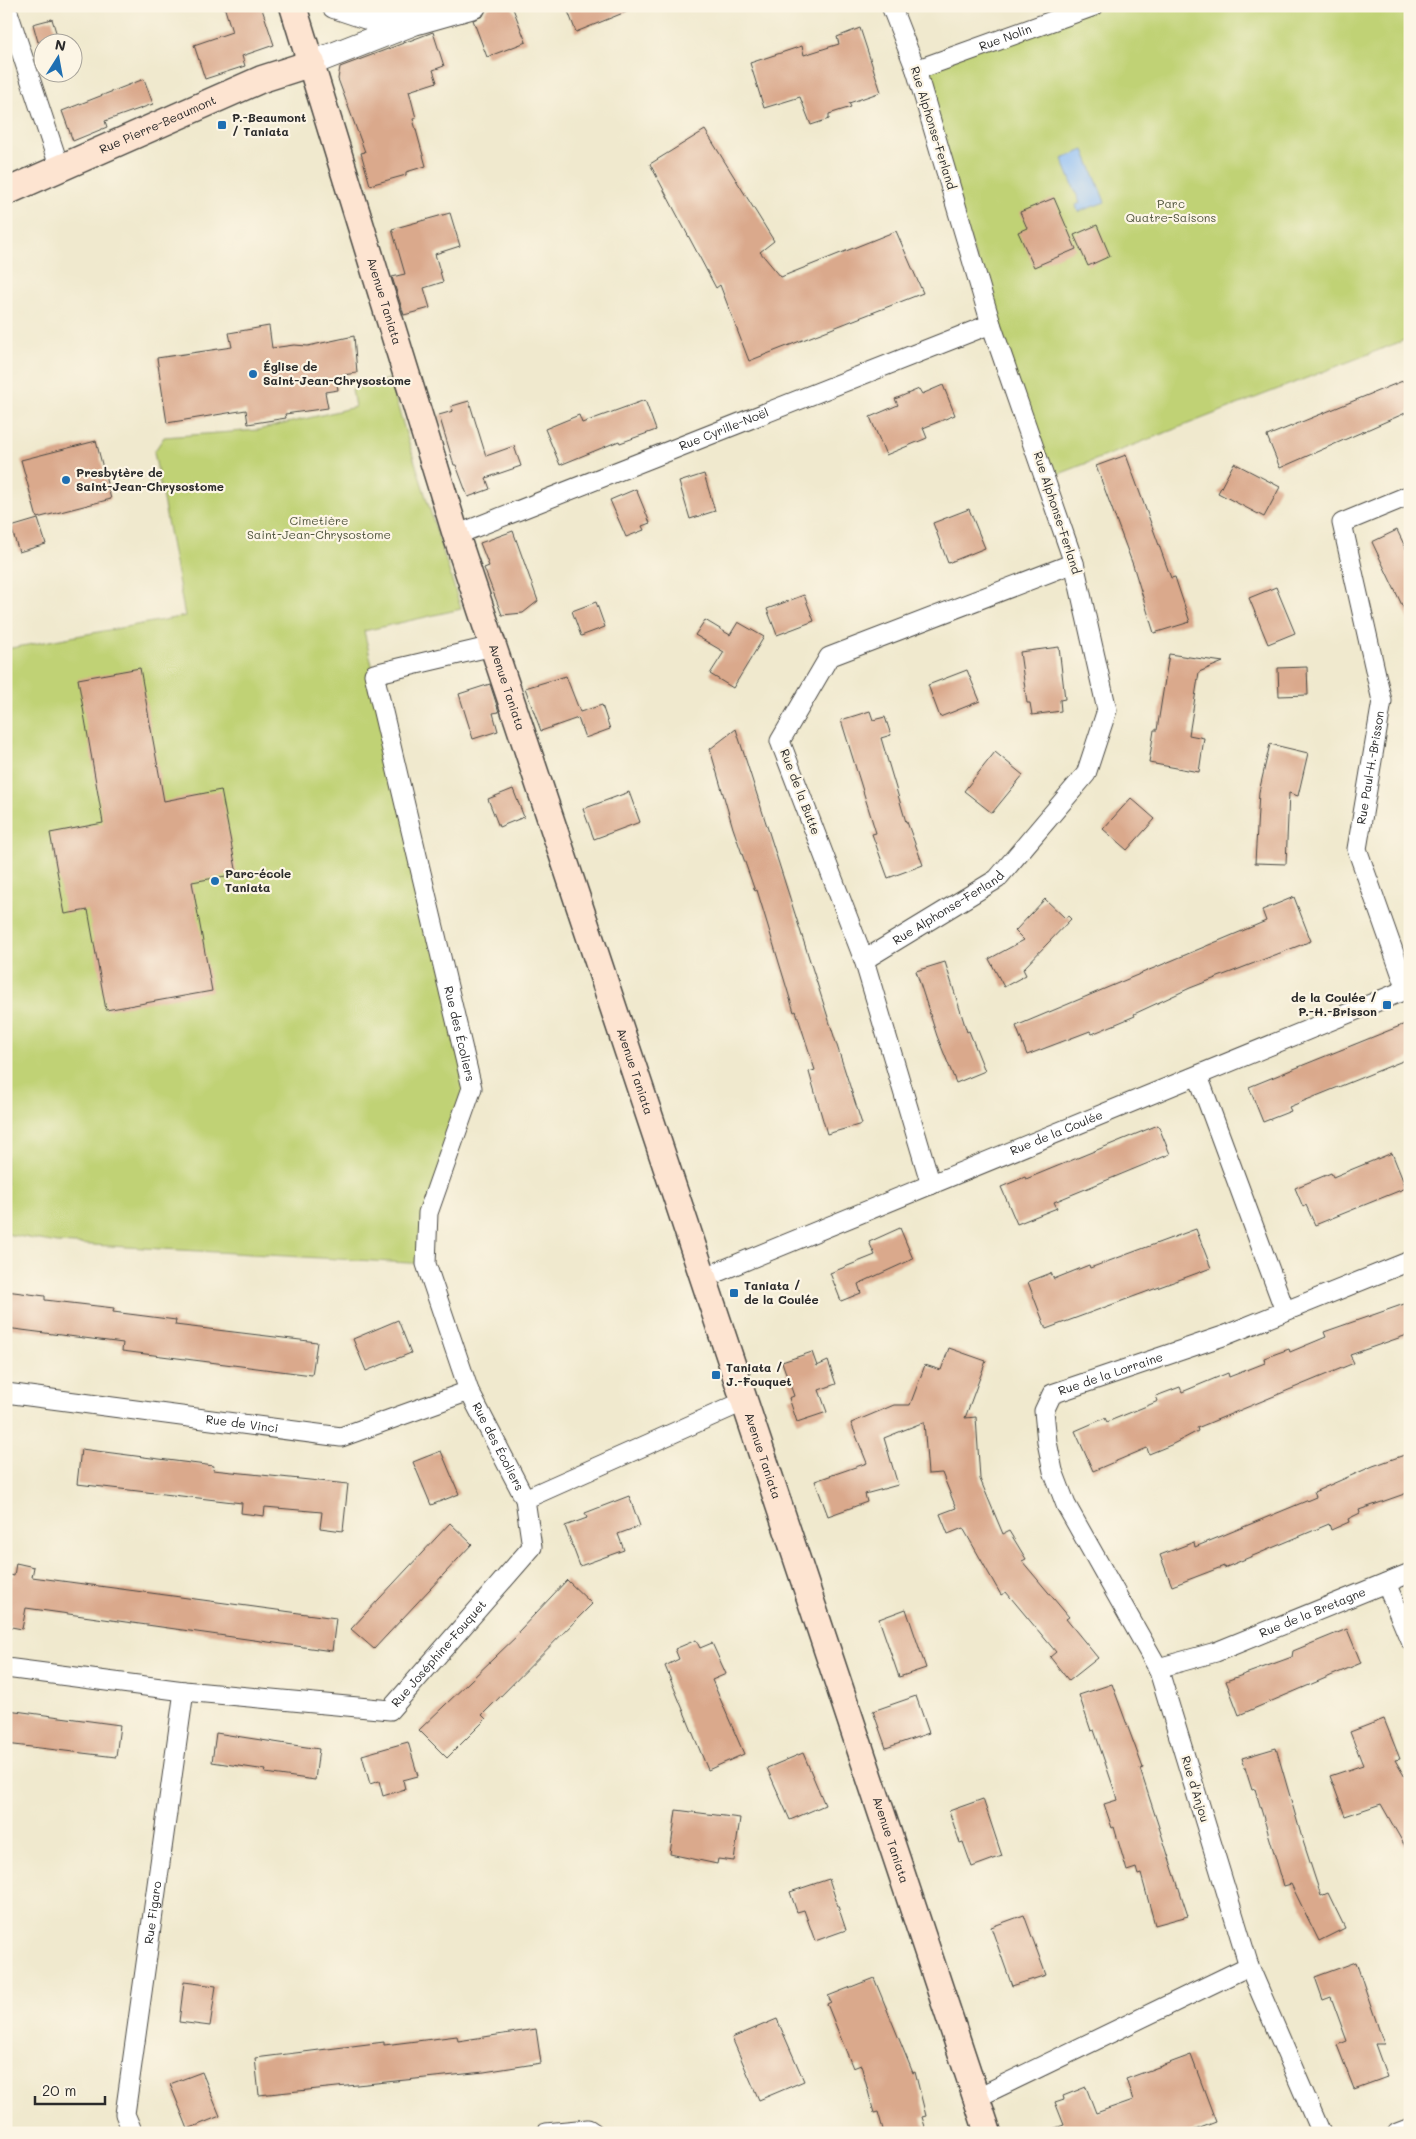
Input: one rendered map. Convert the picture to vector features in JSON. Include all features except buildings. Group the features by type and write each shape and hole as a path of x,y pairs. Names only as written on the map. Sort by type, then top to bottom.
{"main road":[{"name":"Avenue Taniata","path":"293,6 456,535 988,2133"},
{"name":"Rue Pierre-Beaumont","path":"6,192 60,170 262,79 312,63"}],"street":[{"path":"6,6 60,170"},
{"path":"334,6 379,22 414,23"},
{"path":"312,63 414,23 474,6"},
{"name":"Rue Alphonse-Ferland","path":"864,960 997,879 1086,774 1107,710 1074,563 991,324 916,70 891,6"},
{"name":"Rue Nolin","path":"916,70 1094,6"},
{"name":"Rue Cyrille-Noël","path":"456,535 991,324"},
{"name":"Rue Paul-H.-Brisson","path":"1408,989 1357,849 1382,701 1342,523 1410,495"},
{"name":"Rue de la Butte","path":"931,1185 864,960 780,741 829,657 1074,563"},
{"name":"Rue des Écoliers","path":"493,646 374,674 472,1088 428,1213 426,1264 469,1391 525,1499"},
{"name":"Rue de la Coulée","path":"703,1278 1408,989"},
{"path":"1198,1076 1285,1311"},
{"name":"Rue de la Lorraine","path":"1158,1668 1066,1505 1054,1471 1044,1411 1052,1394 1226,1335 1410,1261"},
{"name":"Rue de Vinci","path":"6,1392 341,1437 469,1391"},
{"path":"525,1499 745,1401"},
{"name":"Rue Joséphine-Fouquet","path":"6,1668 184,1690 390,1710 532,1547 525,1499"},
{"name":"Rue de la Bretagne","path":"1158,1668 1216,1652 1410,1573"},
{"path":"1386,1582 1410,1640"},
{"name":"Rue d'Anjou","path":"1158,1668 1249,1966 1321,2133"},
{"name":"Rue Figaro","path":"133,2133 125,2114 184,1690"},
{"path":"976,2098 1249,1966"},
{"path":"1398,2133 1410,2128"},
{"path":"546,2133 588,2129 594,2133"}],"green space":[{"name":"Parc Quatre-Saisons","path":"1094,6 1410,6 1410,338 1046,479 916,70"},
{"name":"Parc-école Taniata","path":"389,379 461,609 364,631 472,1088 428,1213 426,1264 57,1243 6,1234 6,649 185,616 154,452 164,437 258,430 355,407 352,389"}],"water":[{"path":"1084,150 1105,202 1078,212 1076,205 1080,203 1062,159"}],"place":[{"name":"P.-Beaumont / Taniata","path":"222,125"},
{"name":"Église de Saint-Jean-Chrysostome","path":"253,374"},
{"name":"Presbytère de Saint-Jean-Chrysostome","path":"66,480"},
{"name":"Parc-école Taniata","path":"215,881"},
{"name":"de la Coulée / P.-H.-Brisson","path":"1387,1005"},
{"name":"Taniata / de la Coulée","path":"734,1293"},
{"name":"Taniata / J.-Fouquet","path":"716,1375"}],"park label":[{"name":"Cimetière Saint-Jean-Chrysostome","path":"319,528"}]}
